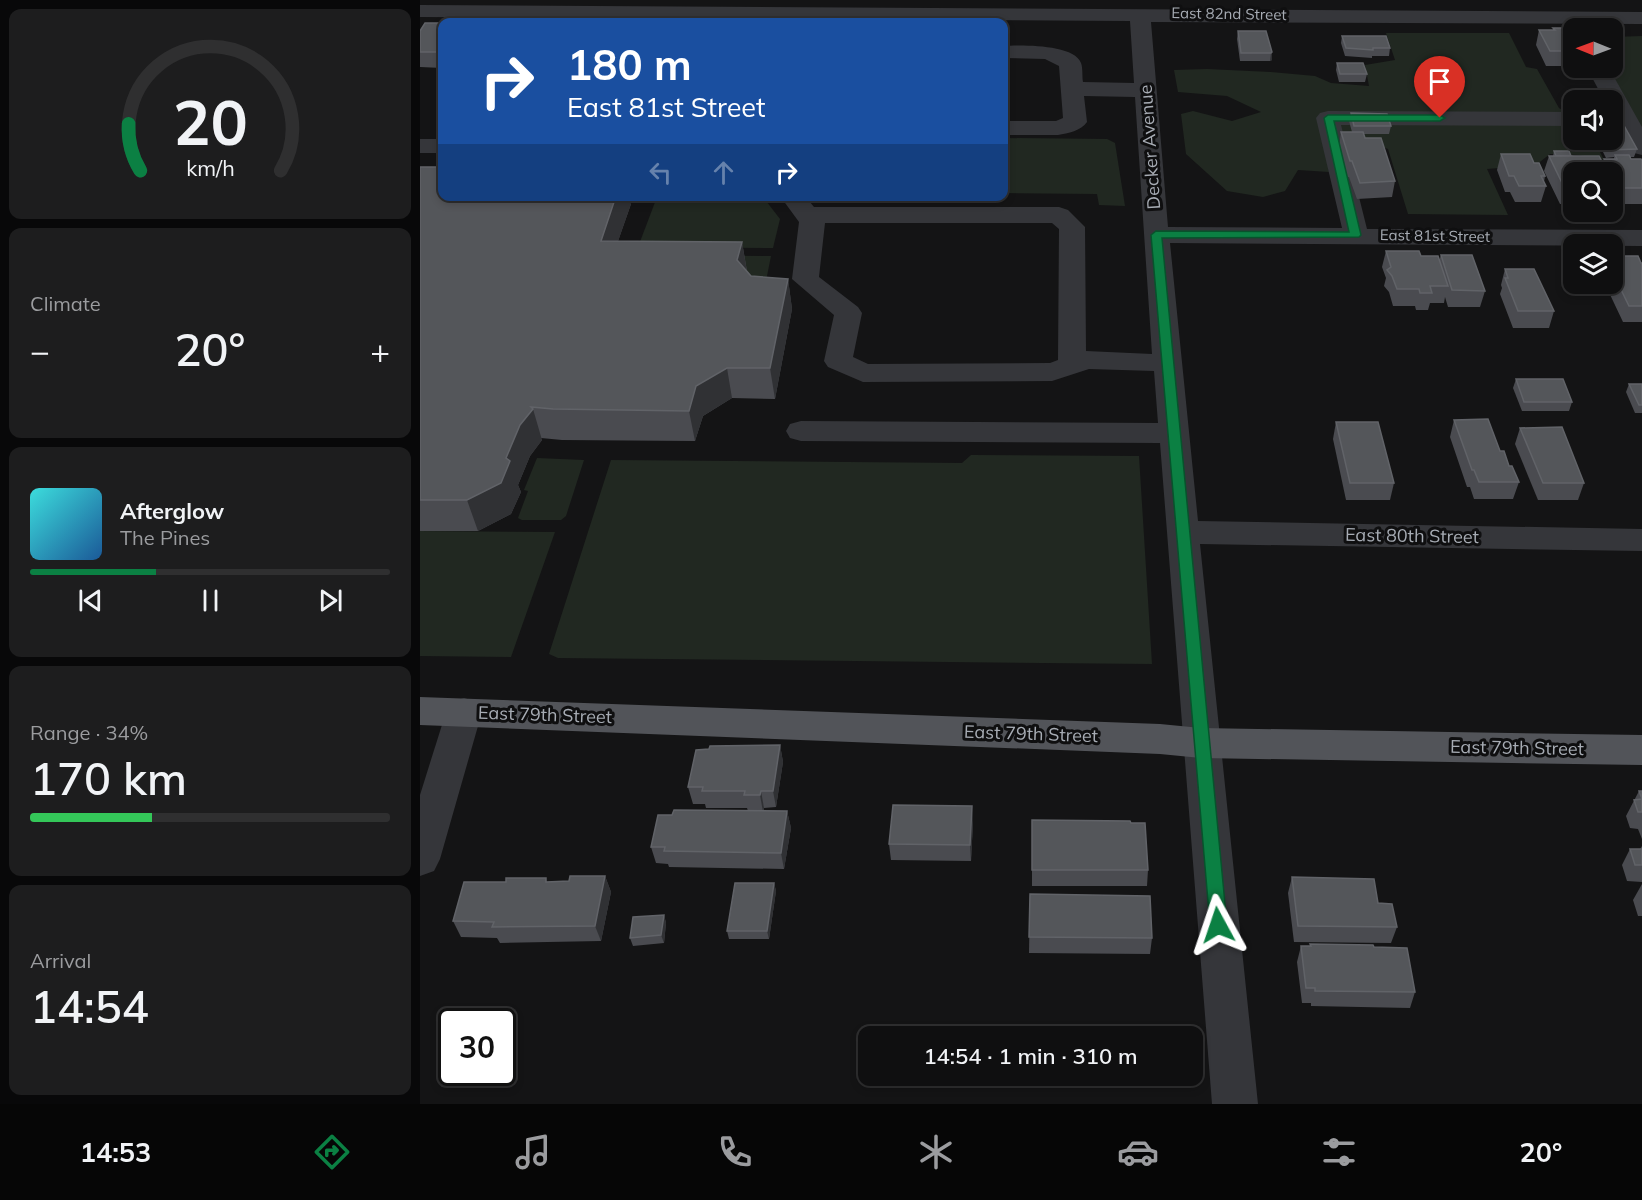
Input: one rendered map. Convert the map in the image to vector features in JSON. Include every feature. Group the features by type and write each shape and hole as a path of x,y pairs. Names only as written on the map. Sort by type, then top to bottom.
{"main road":[{"name":"East 79th Street","path":"420,711 1160,739 1201,743 1642,750"}],"street":[{"name":"East 82nd Street","path":"420,11 1049,7 1140,14 1563,23"},
{"name":"Decker Avenue","path":"1140,14 1167,363 1235,1104"},
{"name":"East 82nd Street","path":"1623,19 1642,18"},
{"path":"1008,52 1049,53 1070,63 1075,122 1058,128 1008,128"},
{"path":"1072,89 1146,90"},
{"path":"1356,235 1328,118 1563,118"},
{"path":"1623,124 1642,148"},
{"path":"420,146 438,146"},
{"path":"799,206 1059,215 1072,227 1072,365"},
{"path":"799,206 812,222 805,279 848,313 838,361 863,373 1052,372 1087,360 1167,363"},
{"name":"East 81st Street","path":"1156,235 1642,238"},
{"path":"801,431 1174,433"},
{"name":"East 80th Street","path":"1183,532 1642,540"},
{"path":"420,859 464,712"}],"shaded area":[{"path":"1386,33 1509,33 1526,67 1537,69 1559,108 1563,110 1563,150 1599,150 1604,160 1579,155 1550,154 1536,165 1487,169 1508,215 1408,214 1388,149 1380,146 1325,144 1329,172 1298,170 1285,191 1263,197 1227,191 1186,154 1181,114 1193,111 1232,121 1261,112 1227,96 1178,92 1174,70 1271,72 1315,76 1331,83 1369,86 1365,65 1395,60"},
{"path":"1642,36 1642,128 1623,95 1623,90 1620,90 1614,78 1623,78 1623,37"},
{"path":"1008,138 1107,139 1115,143 1125,206 1099,205 1097,194 1008,193"},
{"path":"655,201 766,201 780,219 773,248 638,247"},
{"path":"657,255 771,256 766,281"},
{"path":"971,455 1139,456 1152,664 558,658 549,654 611,460 962,463"},
{"path":"537,458 584,460 566,516 561,520 522,520 518,518 528,491 524,490"},
{"path":"420,531 555,532 511,657 420,656"}],"building":[{"path":"425,23 438,23 438,52 420,52 420,31"},
{"path":"1553,28 1563,28 1563,51 1550,51 1539,30 1555,30"},
{"path":"1238,31 1266,31 1272,52 1241,53"},
{"path":"1342,36 1386,36 1390,48 1373,48 1373,50 1346,48"},
{"path":"1337,63 1363,63 1367,74 1340,74"},
{"path":"1351,113 1387,114 1391,126 1354,126"},
{"path":"1623,124 1637,149 1623,150"},
{"path":"1341,132 1363,132 1365,138 1381,138 1395,181 1360,183"},
{"path":"1554,151 1569,151 1571,156 1556,156"},
{"path":"1501,154 1530,154 1534,163 1539,163 1545,176 1541,176 1546,186 1519,186 1514,176 1509,176"},
{"path":"1615,155 1629,155 1631,159 1641,159 1642,188 1623,188 1623,162 1606,162 1604,159 1617,159"},
{"path":"1549,156 1599,156 1602,162 1563,162 1563,185"},
{"path":"420,167 438,167 438,201 614,201 601,241 742,242 737,260 751,276 788,279 770,368 727,368 696,386 689,411 531,407 533,409 520,425 506,458 510,461 501,483 467,500 420,500"},
{"path":"1386,251 1419,251 1421,256 1438,256 1448,286 1430,286 1432,293 1420,293 1419,289 1397,289 1387,270 1391,267"},
{"path":"1441,255 1472,255 1485,291 1452,290"},
{"path":"1623,256 1638,256 1642,263 1642,306 1629,306 1623,294"},
{"path":"1505,269 1534,269 1554,311 1518,311 1505,278 1508,278"},
{"path":"1516,379 1563,379 1572,402 1524,402"},
{"path":"1629,384 1642,384 1642,405 1639,405"},
{"path":"1488,419 1500,451 1504,451 1509,466 1512,466 1519,482 1479,482 1472,470 1454,420"},
{"path":"1336,422 1378,422 1394,483 1350,483"},
{"path":"1562,427 1584,483 1543,483 1520,428"},
{"path":"780,745 773,791 761,791 760,795 744,795 745,791 702,791 703,787 688,787 696,750 709,749 710,746"},
{"path":"1642,799 1642,812 1638,812 1634,800"},
{"path":"893,805 972,806 970,845 889,844"},
{"path":"674,810 787,811 781,853 664,851 665,847 651,847 658,815 672,815"},
{"path":"1032,820 1145,823 1148,870 1032,870"},
{"path":"1630,849 1642,849 1642,865 1635,865"},
{"path":"570,876 605,876 595,926 492,927 494,922 453,921 464,882 506,882 506,878 546,878 546,882 569,881"},
{"path":"1292,877 1374,879 1378,903 1392,904 1397,927 1298,926"},
{"path":"735,883 774,883 767,931 727,931"},
{"path":"1030,894 1150,896 1152,938 1029,937"},
{"path":"664,915 661,935 630,938 633,917"},
{"path":"1310,944 1407,948 1415,992 1315,991 1315,988 1306,988 1301,946 1311,946"}],"route":[{"path":"1218,925 1156,235 1356,235 1328,118 1440,118"}]}
